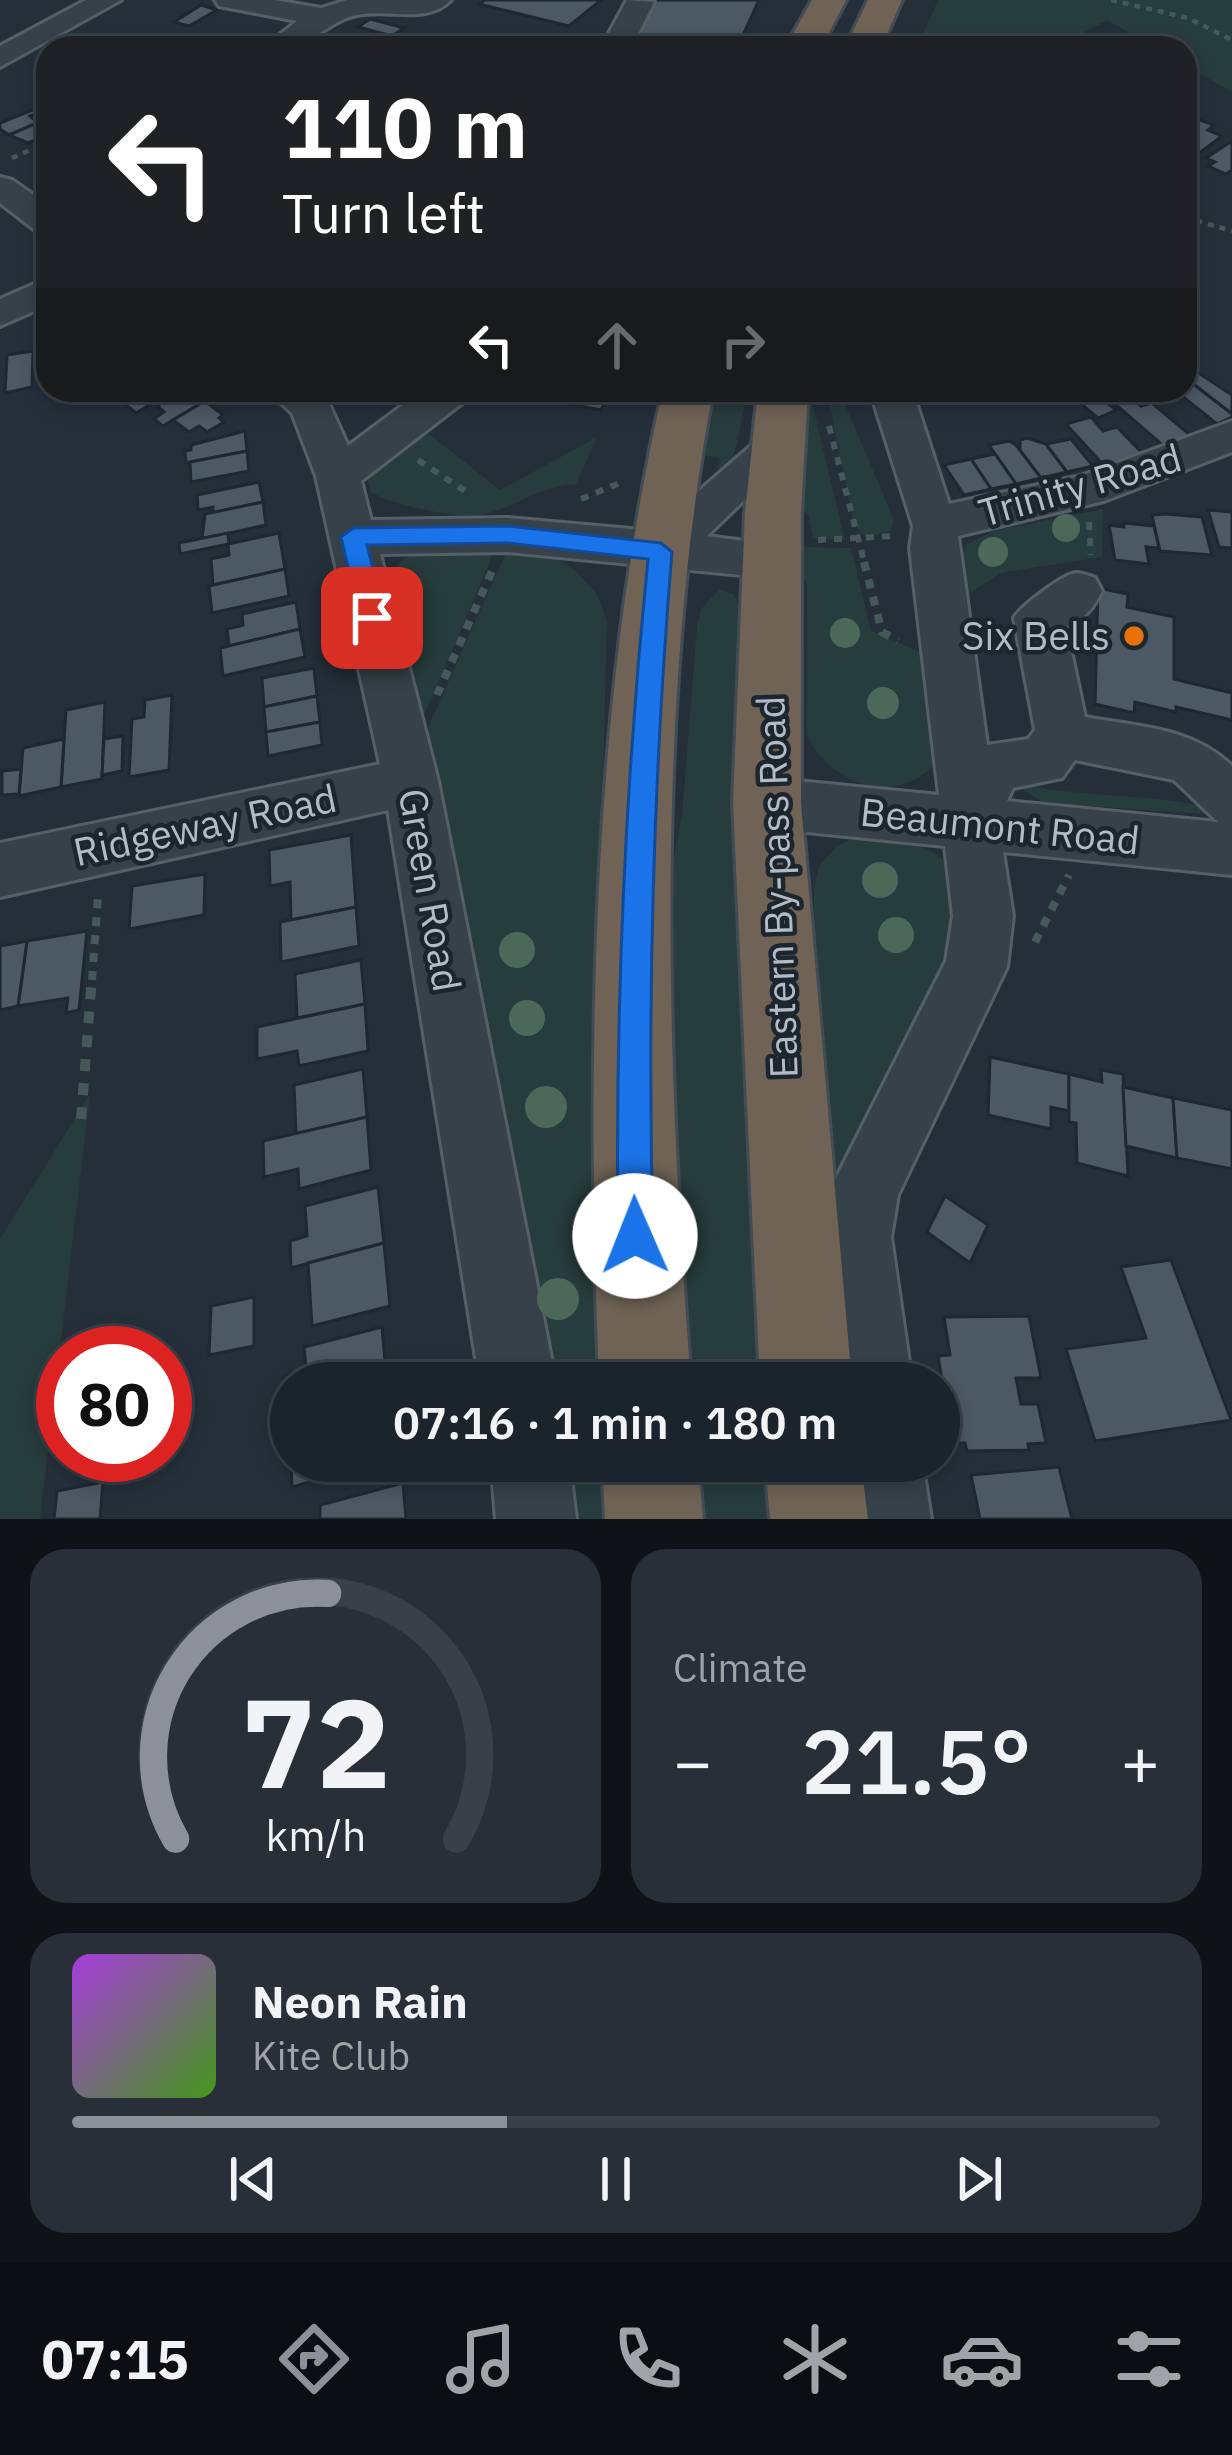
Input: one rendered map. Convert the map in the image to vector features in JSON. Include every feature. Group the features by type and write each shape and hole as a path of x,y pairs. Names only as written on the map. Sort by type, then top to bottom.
{"highway":[{"path":"810,36 829,0"},
{"path":"868,36 885,0"},
{"path":"644,1362 632,1051 646,707 672,460 685,402"},
{"name":"Eastern By-pass Road","path":"803,402 776,448 767,803 805,1362"},
{"path":"651,1482 654,1519"},
{"path":"815,1482 819,1519"}],"street":[{"path":"41,36 106,0"},
{"path":"230,0 322,17"},
{"path":"295,36 322,17 363,5 427,6 436,0"},
{"path":"622,36 640,2"},
{"path":"1,58 36,39"},
{"path":"1,58 36,69"},
{"path":"0,187 36,213"},
{"path":"0,314 36,296"},
{"name":"Green Road","path":"301,402 338,476 411,781 514,1362"},
{"path":"338,476 435,402"},
{"path":"895,402 929,514 937,524"},
{"name":"Trinity Road","path":"971,820 933,548 937,524 1088,490 1232,436"},
{"path":"661,552 776,448"},
{"path":"353,537 508,535 772,560"},
{"path":"1064,735 1039,618 1066,606 1078,591"},
{"path":"1064,735 1190,760 1232,802"},
{"path":"871,1362 858,1221 864,1190 976,967 983,916 971,820 995,766 1043,761 1064,735"},
{"name":"Ridgeway Road","path":"0,870 411,781"},
{"name":"Beaumont Road","path":"767,803 1232,849"},
{"path":"532,1482 536,1519"},
{"path":"886,1482 891,1519"}],"path":[{"path":"1111,0 1188,18 1232,40"},
{"path":"1135,6 1149,0"},
{"path":"0,164 36,148"},
{"path":"1197,221 1232,231"},
{"path":"805,402 882,632 948,666"},
{"path":"411,781 412,751 524,508 594,496 625,480"},
{"path":"1078,591 1091,570 1088,490"},
{"path":"81,1119 101,847"}],"green space":[{"path":"938,0 1232,0 1232,92 1197,72 1197,36 1135,36 1107,20 1077,36 922,36"},
{"path":"705,402 745,402 733,461 715,489 720,457 697,455"},
{"path":"797,402 812,402 845,540 813,538 808,514 795,506"},
{"path":"829,402 844,402 894,520 890,531 866,537 854,525"},
{"path":"423,429 500,490 597,437 576,484 548,489 484,514 459,515 410,506 371,492 366,471"},
{"path":"1103,509 1102,557 1001,573 967,595 958,567 966,544 994,531"},
{"path":"497,545 416,734 388,585 400,562 413,553"},
{"path":"509,546 556,558 575,570 597,594 607,621 603,780 608,903 609,1362 533,1362 418,750"},
{"path":"796,547 851,548 871,631 933,657 936,763 920,777 902,785 864,784 830,766 806,733 807,584 795,568"},
{"path":"720,589 733,594 746,616 771,1362 677,1362 669,883 682,815 701,609"},
{"path":"1012,782 1179,802 1232,816 1044,803"},
{"path":"860,835 904,841 944,861 959,887 960,919 954,951 928,1016 835,1212 814,1012 814,889 819,866 837,846"},
{"path":"90,1094 63,1326 36,1326 36,1482 44,1482 40,1519 0,1519 0,1239"},
{"path":"551,1482 615,1482 618,1519 556,1519"},
{"path":"685,1482 780,1482 783,1519 689,1519"}],"building":[{"path":"485,0 601,0 569,26 479,4"},
{"path":"649,0 759,0 742,36 628,36"},
{"path":"201,5 217,10 189,26 174,22"},
{"path":"370,19 404,28 392,36 358,27"},
{"path":"36,112 30,116 36,124 9,135 0,123"},
{"path":"1197,119 1214,125 1208,130 1222,136 1198,154"},
{"path":"36,123 36,140 28,143 9,135"},
{"path":"1232,141 1232,170 1226,174 1208,166 1215,162 1206,158"},
{"path":"33,351 32,387 5,393 7,355"},
{"path":"1197,372 1232,395 1232,414 1197,387"},
{"path":"1197,387 1232,414 1217,424 1190,402 1197,402"},
{"path":"122,402 154,402 136,413"},
{"path":"203,402 163,426 154,419 164,412 157,406"},
{"path":"206,402 223,415 219,418 224,422 207,432 199,426 189,432 173,420"},
{"path":"558,402 605,402 601,410"},
{"path":"1079,402 1106,402 1116,410 1098,418"},
{"path":"1152,403 1195,439 1168,450 1115,404"},
{"path":"1091,417 1103,431 1117,427 1147,458 1107,469 1066,424"},
{"path":"245,431 247,451 186,463 185,451 191,445"},
{"path":"1071,439 1093,466 1067,472 1046,444"},
{"path":"1020,440 1046,444 1067,472 1041,478 1020,451"},
{"path":"1009,441 1041,478 1016,484 989,445"},
{"path":"247,451 249,471 191,482 190,462"},
{"path":"995,454 1016,484 991,489 971,459"},
{"path":"971,459 991,489 964,495 944,465"},
{"path":"259,482 263,502 213,513 213,507 198,510 197,495"},
{"path":"263,502 266,525 202,539 205,514"},
{"path":"1208,510 1232,512 1232,548 1219,547"},
{"path":"1152,515 1202,517 1212,555 1160,551"},
{"path":"1124,523 1154,526 1159,548 1146,547 1149,564 1115,560 1109,525 1124,527"},
{"path":"228,533 229,544 180,554 179,543"},
{"path":"279,533 285,569 213,585 211,559 229,555 228,544"},
{"path":"285,569 289,596 212,613 209,586"},
{"name":"Six Bells","path":"1098,588 1128,594 1127,607 1174,617 1174,679 1232,693 1232,720 1135,702 1134,713 1095,704"},
{"path":"296,602 300,629 229,646 227,629 243,625 242,614"},
{"path":"300,629 305,657 223,676 220,648"},
{"path":"314,668 317,696 264,707 262,678"},
{"path":"172,695 169,770 129,777 132,719 144,717 145,700"},
{"path":"317,696 320,722 266,732 264,707"},
{"path":"105,702 102,779 61,787 66,710"},
{"path":"320,722 322,745 268,756 266,732"},
{"path":"123,736 122,771 102,775 104,739"},
{"path":"64,739 61,787 19,796 23,748"},
{"path":"21,769 19,794 2,795 2,771"},
{"path":"351,835 356,907 291,920 290,882 270,886 269,850"},
{"path":"205,874 204,915 129,929 132,886"},
{"path":"356,907 359,946 281,962 280,922"},
{"path":"87,931 79,1010 66,1013 68,998 18,1006 27,941"},
{"path":"27,941 18,1006 0,1010 0,946"},
{"path":"361,960 365,1004 297,1018 295,974"},
{"path":"365,1004 368,1051 299,1066 297,1051 257,1059 257,1027"},
{"path":"990,1057 1069,1074 1069,1111 1051,1107 1051,1129 988,1115"},
{"path":"363,1069 367,1117 296,1134 294,1085"},
{"path":"1101,1070 1123,1074 1128,1176 1077,1163 1076,1123 1069,1122 1069,1074 1102,1082"},
{"path":"1123,1087 1173,1098 1177,1158 1126,1146"},
{"path":"1173,1098 1232,1110 1232,1169 1177,1158"},
{"path":"367,1117 371,1170 299,1189 298,1169 264,1177 263,1141"},
{"path":"378,1187 384,1243 291,1268 290,1241 307,1236 305,1206"},
{"path":"945,1196 988,1225 970,1263 927,1232"},
{"path":"384,1243 390,1306 312,1326 308,1263"},
{"path":"1171,1260 1231,1420 1095,1441 1066,1349 1146,1338 1121,1267"},
{"path":"254,1297 254,1346 209,1355 211,1306"},
{"path":"1029,1316 1041,1378 1016,1378 1021,1404 1038,1404 1046,1443 1028,1444 1029,1450 967,1451 965,1443 960,1443 960,1362 939,1362 938,1356 950,1355 944,1317"},
{"path":"382,1327 385,1362 305,1362 304,1347"},
{"path":"1059,1467 1072,1519 980,1519 971,1475"},
{"path":"103,1482 100,1519 54,1519 57,1491"},
{"path":"403,1483 406,1519 320,1519 320,1505"}],"place":[{"name":"Six Bells","path":"1134,636"}],"route":[{"path":"372,618 353,537 508,535 661,552 646,707 636,908 635,1236"}]}
